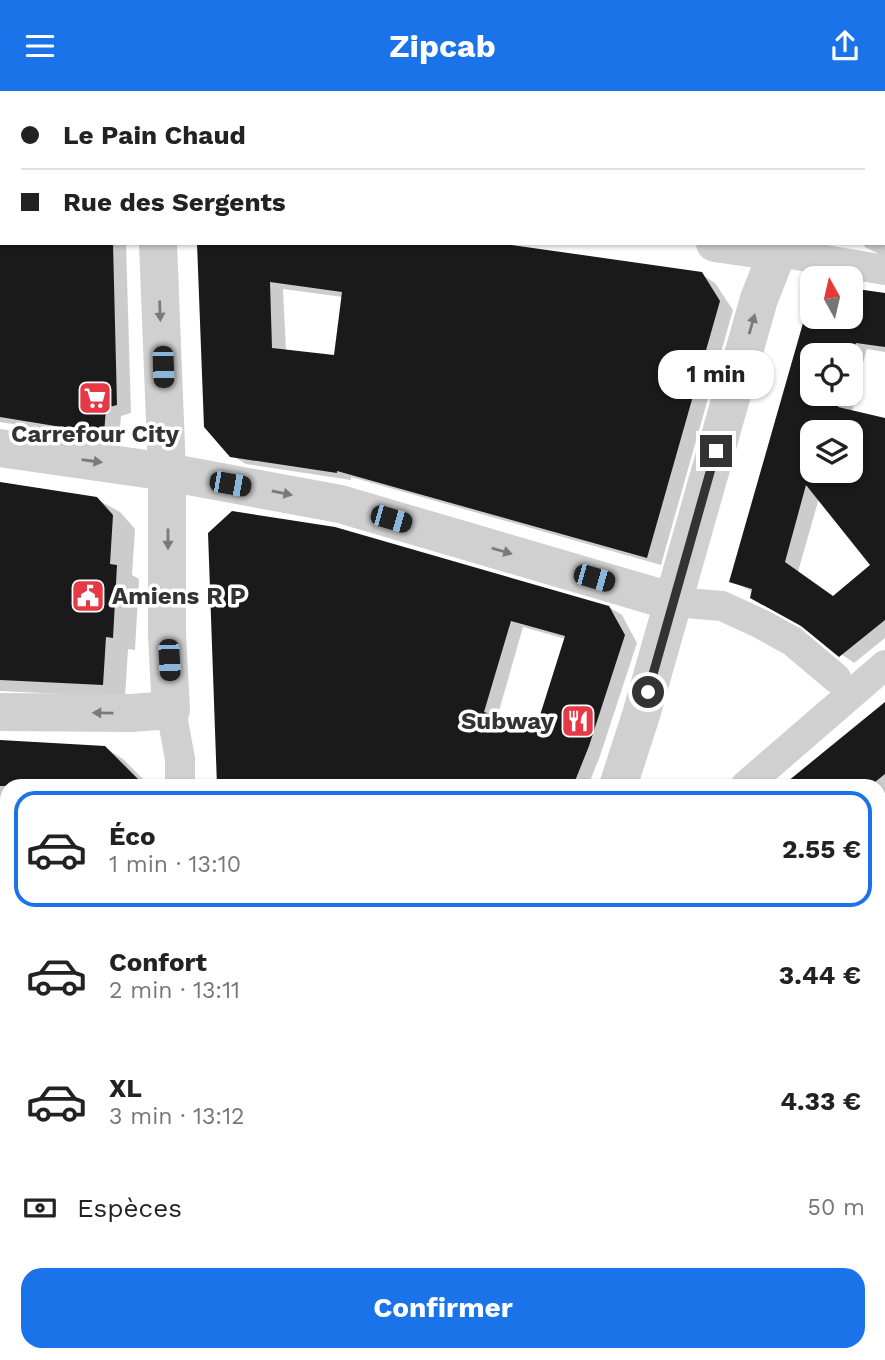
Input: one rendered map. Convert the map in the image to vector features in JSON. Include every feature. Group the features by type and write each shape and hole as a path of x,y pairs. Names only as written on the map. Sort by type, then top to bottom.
{"street":[{"path":"158,245 167,472 167,635 171,710 180,759 180,779"},
{"path":"747,245 779,247 885,270"},
{"path":"620,779 642,715 759,299 779,247"},
{"path":"0,448 167,472 340,504 674,602 722,606 792,641 836,678"},
{"path":"753,779 885,665"},
{"path":"0,712 131,713 171,710"}],"building":[{"path":"0,245 113,245 117,405 106,408 104,434 0,417"},
{"path":"197,245 512,245 702,272 720,301 647,558 337,471 230,457 204,427","holes":["270,282 342,292 334,355 272,348"]},
{"path":"863,290 885,293 885,347 863,343 800,343 800,406 838,406 885,418 885,620 839,657 801,626 750,598 752,589 729,582 801,329 863,329","holes":["806,485 870,565 833,596 785,562"]},
{"path":"0,482 97,497 113,515 110,564 117,565 113,638 106,637 103,685 0,680"},
{"path":"232,511 335,527 609,606 625,635 576,779 217,779 208,533","holes":["511,621 565,636 536,728 484,712"]},
{"path":"885,702 885,774 879,779 791,779"},
{"path":"0,740 105,746 138,779 0,779"}],"place":[{"name":"Carrefour City","path":"95,398"},
{"name":"Amiens R P","path":"88,596"},
{"name":"Subway","path":"578,721"}],"route":[{"path":"648,692 716,451"}]}
